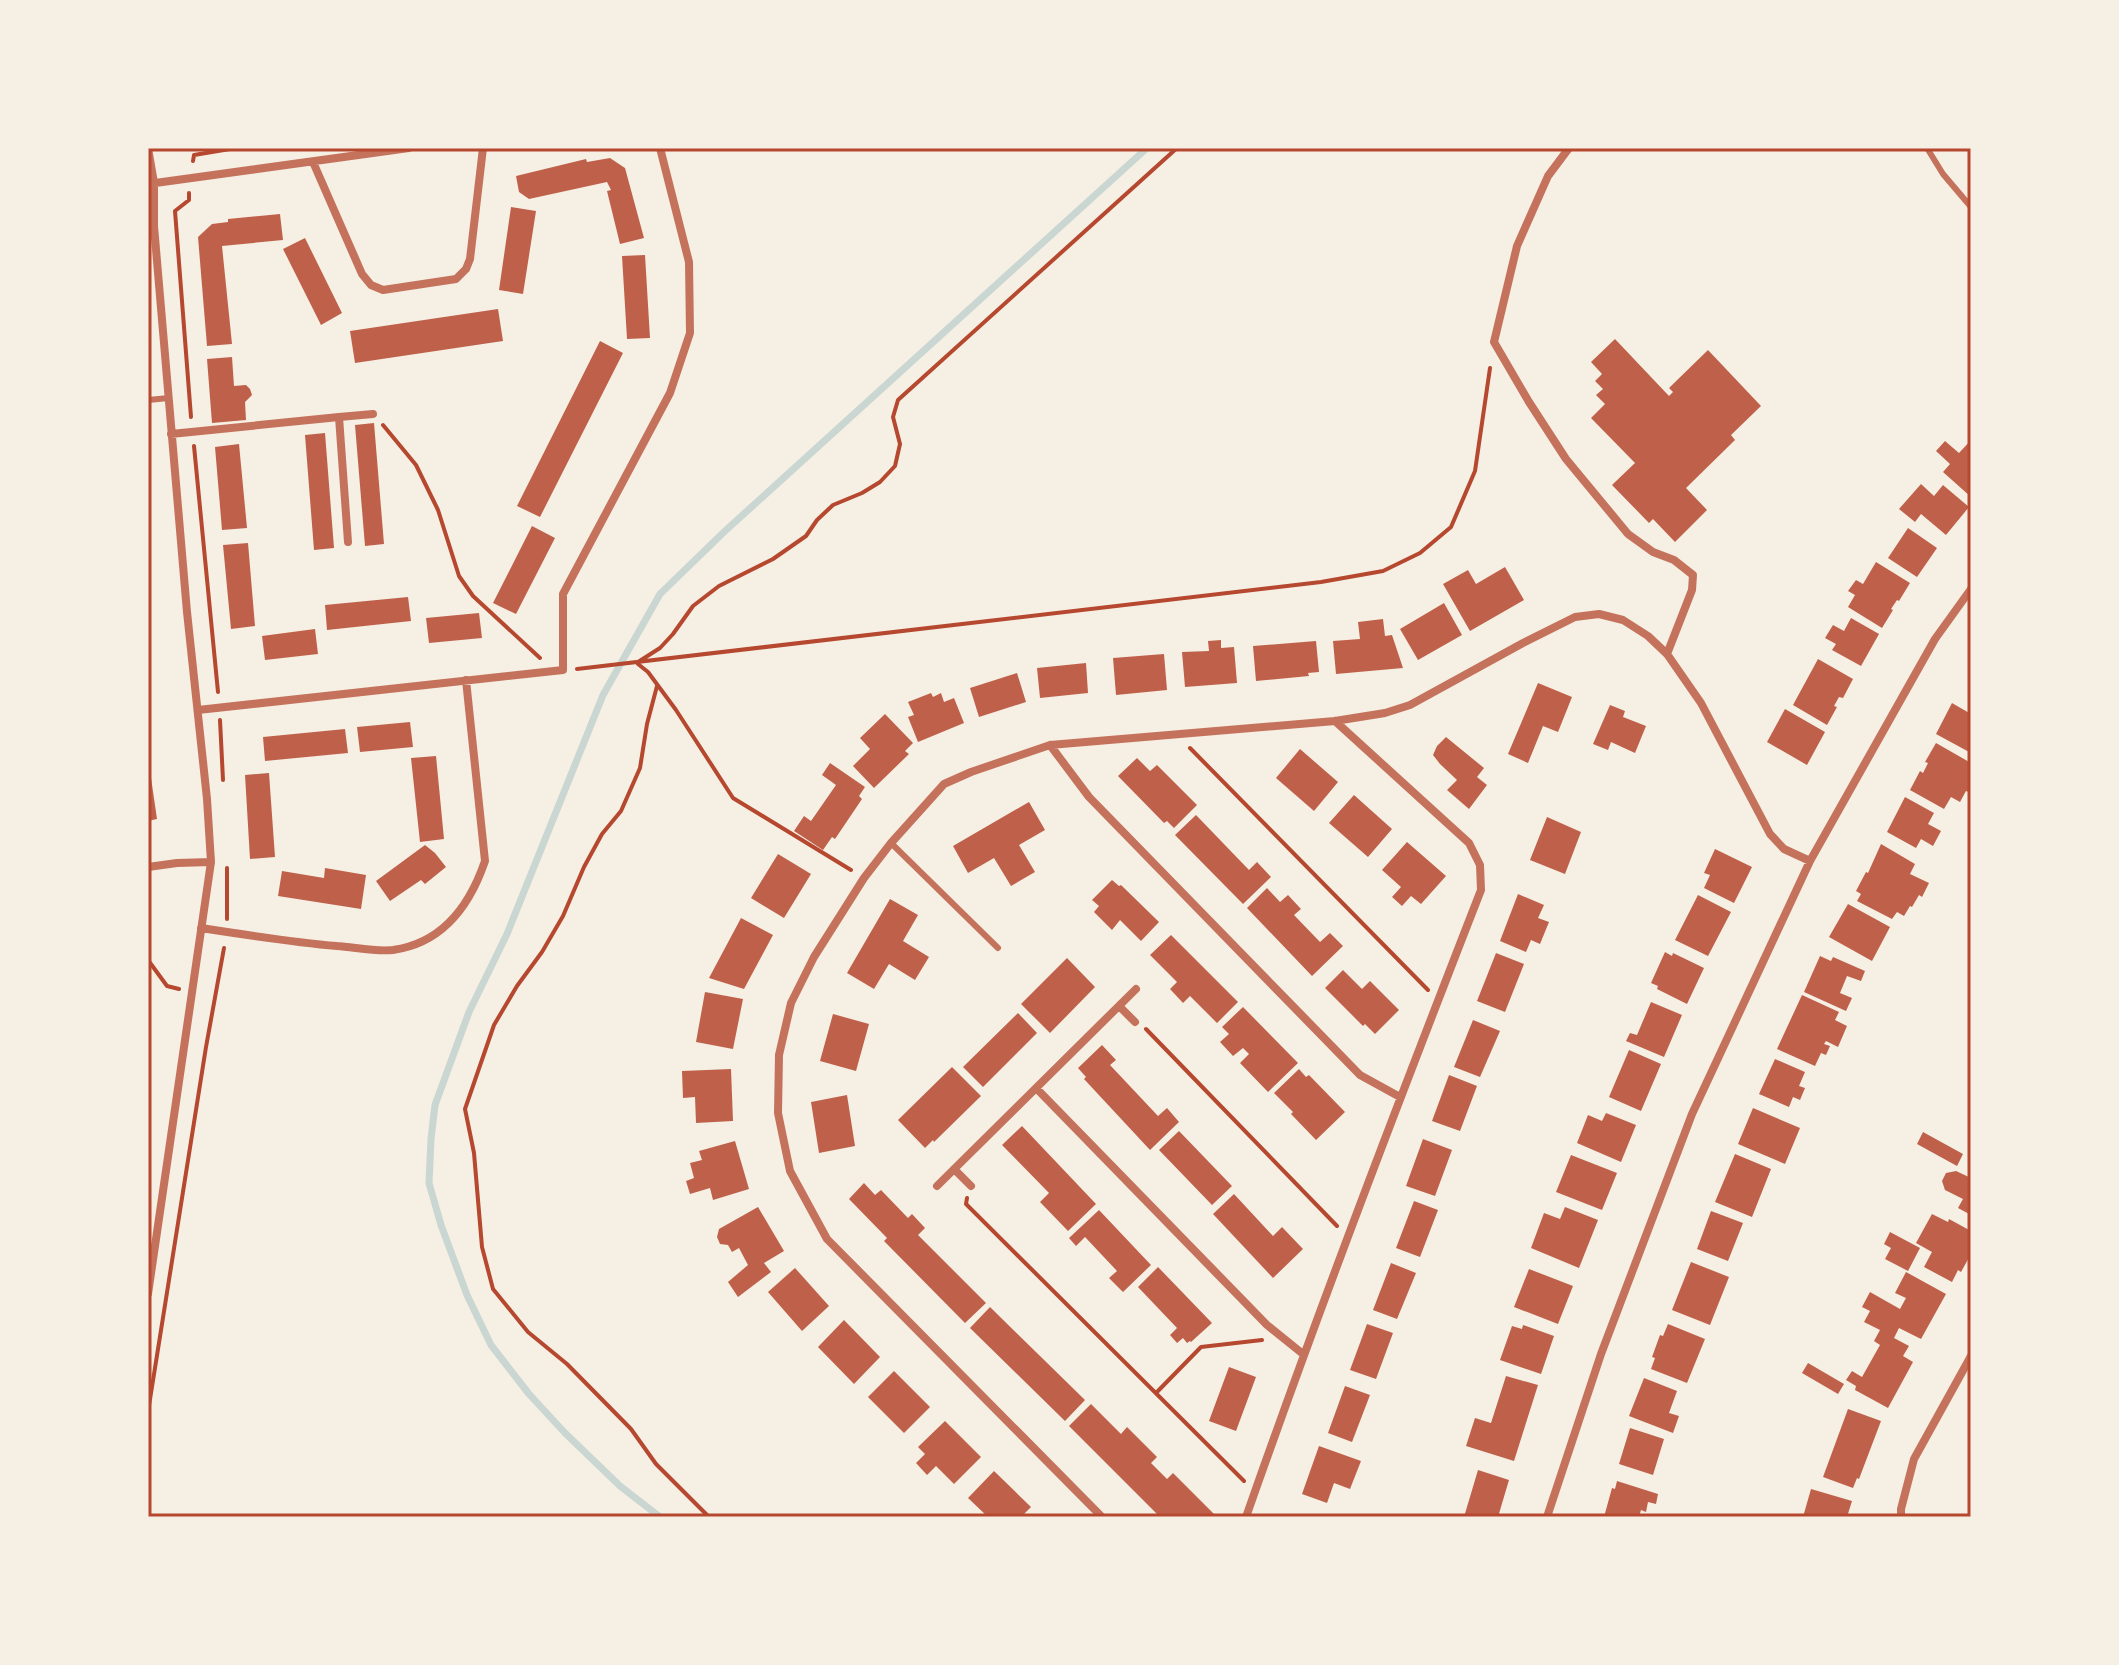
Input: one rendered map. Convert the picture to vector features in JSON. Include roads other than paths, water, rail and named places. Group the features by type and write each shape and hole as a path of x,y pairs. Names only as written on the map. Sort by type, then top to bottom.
{"street":[{"path":"148,148 211,862 148,1294"},
{"path":"151,184 409,148"},
{"path":"313,162 362,274 371,285 383,290 456,279 466,269 470,259 483,148"},
{"path":"198,710 559,670 563,594 670,393 690,333 689,262 660,148"},
{"path":"1569,148 1548,176 1517,246 1494,342 1566,459 1628,534 1653,552 1674,560 1693,575 1692,590 1667,654"},
{"path":"171,434 373,414"},
{"path":"339,417 348,542"},
{"path":"1547,1517 1601,1354 1692,1114 1810,861 1935,639 1971,589"},
{"path":"1102,1517 827,1239 790,1171 778,1113 779,1055 791,1003 814,957 864,878 944,784 1050,745 1335,721 1385,713 1410,705 1575,617 1599,614 1623,620 1648,636 1667,654 1701,703 1770,834 1784,849 1810,861"},
{"path":"201,928 299,943 391,950 414,944 441,931 463,909 476,887 485,861 466,680"},
{"path":"1246,1517 1303,1354 1481,890 1480,865 1469,843 1335,721"},
{"path":"1050,745 1089,797 1360,1075 1400,1097"},
{"path":"148,867 211,862"},
{"path":"937,1186 1136,989"},
{"path":"1119,1006 1135,1022"},
{"path":"1036,1088 1272,1329 1303,1354"},
{"path":"954,1169 971,1186"},
{"path":"1901,1517 1914,1459 1971,1356"}],"lane":[{"path":"1927,148 1943,174 1971,207"},
{"path":"148,400 169,398"},
{"path":"891,843 998,948"}],"waterway":[{"path":"660,1517 620,1486 565,1433 529,1394 491,1345 467,1295 429,1183 435,1105 469,1012 507,934 603,695 660,594 725,531 1147,148"}]}
